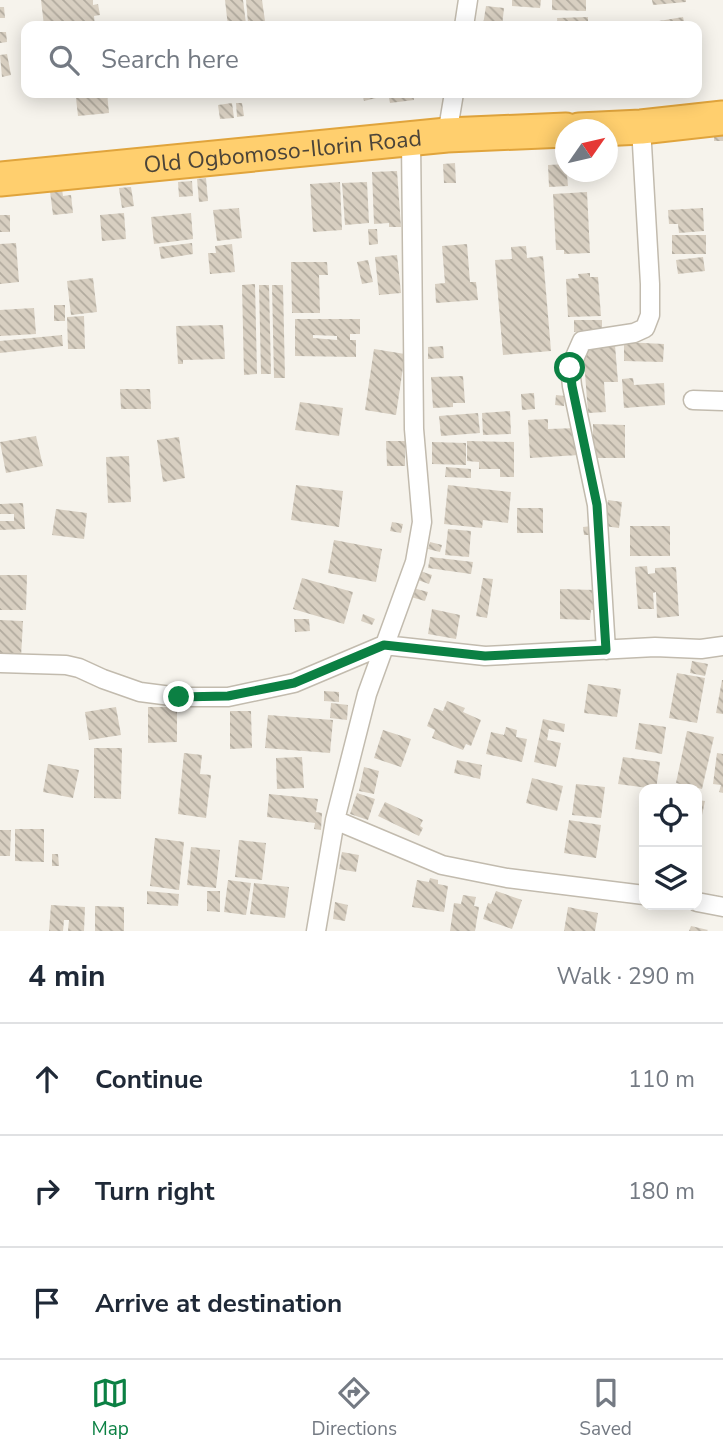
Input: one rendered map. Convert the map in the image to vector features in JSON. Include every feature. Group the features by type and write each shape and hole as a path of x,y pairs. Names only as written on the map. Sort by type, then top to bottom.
{"highway":[{"path":"618,128 723,118"},
{"name":"Old Ogbomoso-Ilorin Road","path":"0,179 447,135 555,130"}],"street":[{"path":"465,21 468,0"},
{"path":"447,135 453,98"},
{"path":"606,650 597,505 570,368 582,341 634,333 645,328 650,315 641,127"},
{"path":"316,931 335,820 366,694 415,562 422,522 414,429 411,139"},
{"path":"694,400 723,401"},
{"path":"0,663 66,665 140,692 179,697 228,696 294,683 384,645 485,656 723,646"},
{"path":"335,820 442,865 507,878 639,894"},
{"path":"702,903 723,907"}],"building":[{"path":"41,0 93,0 93,5 98,4 100,15 94,16 94,21 43,21"},
{"path":"225,0 243,0 246,21 227,21"},
{"path":"246,0 262,0 265,21 248,21"},
{"path":"512,0 541,0 540,8 512,6"},
{"path":"552,0 586,0 586,11 552,10"},
{"path":"652,0 686,0 686,2 653,5"},
{"path":"486,6 504,8 503,21 484,21"},
{"path":"0,7 4,7 5,18 0,18"},
{"path":"588,17 588,21 557,21 557,18"},
{"path":"683,17 684,21 659,21"},
{"path":"0,32 6,32 7,42 0,43"},
{"path":"7,54 11,75 2,77 0,55"},
{"path":"76,98 108,98 109,113 78,116"},
{"path":"389,98 414,98 414,100 390,103"},
{"path":"232,103 234,118 220,119 218,105"},
{"path":"236,103 242,103 244,116 237,117"},
{"path":"714,134 723,134 723,141 714,141"},
{"path":"455,163 456,183 444,183 443,164"},
{"path":"548,165 555,165 555,182 568,182 568,186 549,187"},
{"path":"397,171 401,227 389,227 389,223 374,224 372,172"},
{"path":"206,178 208,201 199,202 197,179"},
{"path":"192,181 193,196 179,197 178,182"},
{"path":"340,182 342,230 313,232 310,184"},
{"path":"367,182 369,223 345,225 342,183"},
{"path":"131,187 134,206 122,208 119,188"},
{"path":"62,189 63,196 71,195 73,213 53,215 50,191"},
{"path":"587,192 590,253 564,254 564,250 556,250 553,194"},
{"path":"239,208 242,238 217,241 213,210"},
{"path":"703,208 704,231 679,233 678,224 669,224 668,210"},
{"path":"124,213 126,239 102,241 100,215"},
{"path":"191,213 193,239 154,244 151,217"},
{"path":"0,215 10,215 10,232 0,232"},
{"path":"368,229 377,229 378,244 369,245"},
{"path":"672,235 706,235 706,254 672,254"},
{"path":"16,243 19,282 0,284 0,244"},
{"path":"192,243 193,254 161,259 159,247"},
{"path":"232,244 235,272 210,274 208,253 216,253 215,246"},
{"path":"467,244 470,282 476,282 478,300 436,303 435,284 445,283 442,246"},
{"path":"526,246 527,258 543,256 551,351 503,355 495,260 512,259 511,247"},
{"path":"397,255 401,293 379,295 375,257"},
{"path":"703,257 705,271 678,274 676,260"},
{"path":"368,260 373,282 362,284 357,262"},
{"path":"291,262 327,262 328,275 319,275 320,313 292,313"},
{"path":"590,273 590,277 598,277 601,316 568,317 566,279 579,278 578,274"},
{"path":"93,278 97,312 71,315 67,281"},
{"path":"255,284 257,374 244,375 242,285"},
{"path":"259,285 269,285 271,374 261,374"},
{"path":"272,285 283,285 285,378 274,378"},
{"path":"54,305 65,305 65,321 54,321"},
{"path":"34,308 36,334 0,336 0,310"},
{"path":"84,316 85,349 68,349 67,317"},
{"path":"295,319 360,319 360,334 350,334 350,340 356,340 356,357 295,356","holes":["313,335 337,336 337,340 313,338"]},
{"path":"574,320 602,320 602,332 574,332"},
{"path":"223,325 225,359 183,360 183,364 178,364 176,326"},
{"path":"62,335 63,346 0,353 0,341"},
{"path":"624,342 664,344 663,362 624,361"},
{"path":"615,345 618,382 604,382 606,412 588,413 583,347"},
{"path":"443,346 444,358 428,359 428,347"},
{"path":"374,349 405,354 396,415 365,410"},
{"path":"463,376 465,403 433,408 431,377"},
{"path":"633,378 634,385 664,383 665,405 624,408 622,379"},
{"path":"120,389 150,389 151,409 121,409"},
{"path":"534,393 535,409 522,410 521,394"},
{"path":"556,395 565,396 564,406 555,405"},
{"path":"300,402 343,408 339,436 295,430"},
{"path":"510,411 511,434 483,435 482,413"},
{"path":"478,413 480,433 441,436 439,416"},
{"path":"548,419 548,429 578,428 579,455 530,458 528,420"},
{"path":"593,424 625,425 625,458 593,458"},
{"path":"36,436 43,466 6,473 0,442"},
{"path":"179,437 185,478 163,482 157,440"},
{"path":"386,441 405,441 405,466 387,466"},
{"path":"467,441 514,442 514,477 500,477 500,469 479,469 479,462 467,461"},
{"path":"432,442 466,443 466,465 432,464"},
{"path":"129,456 131,502 108,503 106,457"},
{"path":"446,467 471,469 471,478 445,477"},
{"path":"296,485 343,491 339,527 291,520"},
{"path":"448,485 511,492 508,523 483,520 482,528 444,524"},
{"path":"608,500 622,502 619,528 604,526"},
{"path":"23,503 25,529 0,530 0,521 14,521 14,514 0,514 0,504"},
{"path":"517,508 543,508 543,533 517,533"},
{"path":"56,509 87,513 84,539 52,535"},
{"path":"392,522 403,524 401,533 390,531"},
{"path":"592,526 592,535 584,535 583,527"},
{"path":"630,526 670,526 670,556 630,556"},
{"path":"448,529 471,531 469,557 445,555"},
{"path":"334,540 382,549 376,582 328,573"},
{"path":"430,542 442,545 440,552 428,549"},
{"path":"430,557 473,562 471,574 428,568"},
{"path":"647,566 648,574 655,573 655,568 676,567 679,616 657,618 656,592 653,593 654,609 638,609 635,567"},
{"path":"420,571 432,575 429,584 418,580"},
{"path":"0,575 27,575 26,610 0,610"},
{"path":"302,578 353,592 344,624 293,609"},
{"path":"483,578 493,579 487,618 476,616"},
{"path":"413,588 428,592 425,601 411,597"},
{"path":"560,589 595,590 594,610 591,610 590,620 560,619"},
{"path":"432,609 460,615 456,639 428,634"},
{"path":"363,614 375,619 372,625 361,621"},
{"path":"294,619 309,619 310,631 295,632"},
{"path":"0,620 23,621 21,657 0,656"},
{"path":"692,661 708,664 705,676 690,673"},
{"path":"677,673 705,678 697,723 669,718"},
{"path":"723,680 723,714 716,713"},
{"path":"588,684 621,689 617,717 584,713"},
{"path":"324,691 339,692 339,702 324,701"},
{"path":"447,701 465,708 463,712 481,720 471,746 466,744 463,750 432,738 435,730 427,726 434,708 443,711"},
{"path":"331,703 348,705 347,720 330,718"},
{"path":"116,707 121,735 89,740 85,712"},
{"path":"148,707 177,707 177,742 148,743"},
{"path":"230,711 251,711 252,748 230,749"},
{"path":"268,715 333,720 330,753 265,748"},
{"path":"543,719 565,724 564,732 549,729 547,740 561,743 556,767 534,762"},
{"path":"639,723 666,727 662,754 635,749"},
{"path":"506,727 517,730 516,737 527,739 522,762 486,754 491,732 504,735"},
{"path":"383,730 411,739 401,767 374,758"},
{"path":"687,731 714,737 702,789 702,784 676,783"},
{"path":"94,748 122,748 121,799 94,798"},
{"path":"184,753 202,755 200,774 211,775 206,818 178,814"},
{"path":"717,753 723,754 723,793 719,792 721,785 713,784"},
{"path":"302,757 304,788 277,789 276,758"},
{"path":"623,757 660,762 657,784 639,784 639,787 618,784"},
{"path":"457,760 482,765 480,779 454,773"},
{"path":"48,764 79,770 73,798 43,792"},
{"path":"364,767 379,771 374,794 359,791"},
{"path":"532,778 563,786 557,811 526,803"},
{"path":"576,784 605,787 601,818 572,815"},
{"path":"357,793 375,799 368,820 350,814"},
{"path":"269,794 318,799 316,812 322,813 321,830 314,829 315,823 267,817"},
{"path":"385,802 423,820 419,836 378,816"},
{"path":"569,820 601,825 596,858 564,853"},
{"path":"15,829 44,829 44,862 15,861"},
{"path":"0,830 11,830 10,856 0,856"},
{"path":"155,838 184,842 179,890 150,886"},
{"path":"239,840 266,843 262,880 235,877"},
{"path":"191,847 220,850 216,888 187,885"},
{"path":"342,852 359,855 356,872 339,869"},
{"path":"52,854 58,854 59,866 52,866"},
{"path":"430,878 438,880 438,884 448,886 444,912 412,907 417,880 429,882"},
{"path":"228,880 251,883 246,915 224,912"},
{"path":"254,883 289,887 285,918 250,914"},
{"path":"147,891 179,894 178,906 147,904"},
{"path":"207,891 220,891 220,912 207,911"},
{"path":"496,891 522,900 512,929 483,919 488,903 491,904"},
{"path":"463,895 476,897 474,906 479,907 475,931 450,931 454,903 461,904"},
{"path":"335,902 348,905 345,921 333,919"},
{"path":"51,905 85,907 84,931 68,931 69,920 64,920 63,931 49,931"},
{"path":"95,906 124,907 124,931 95,931"},
{"path":"568,907 598,913 595,931 564,931"},
{"path":"691,926 708,930 689,931"}],"route":[{"path":"179,697 228,696 294,683 384,645 485,656 606,650 600,524 570,368"}]}
